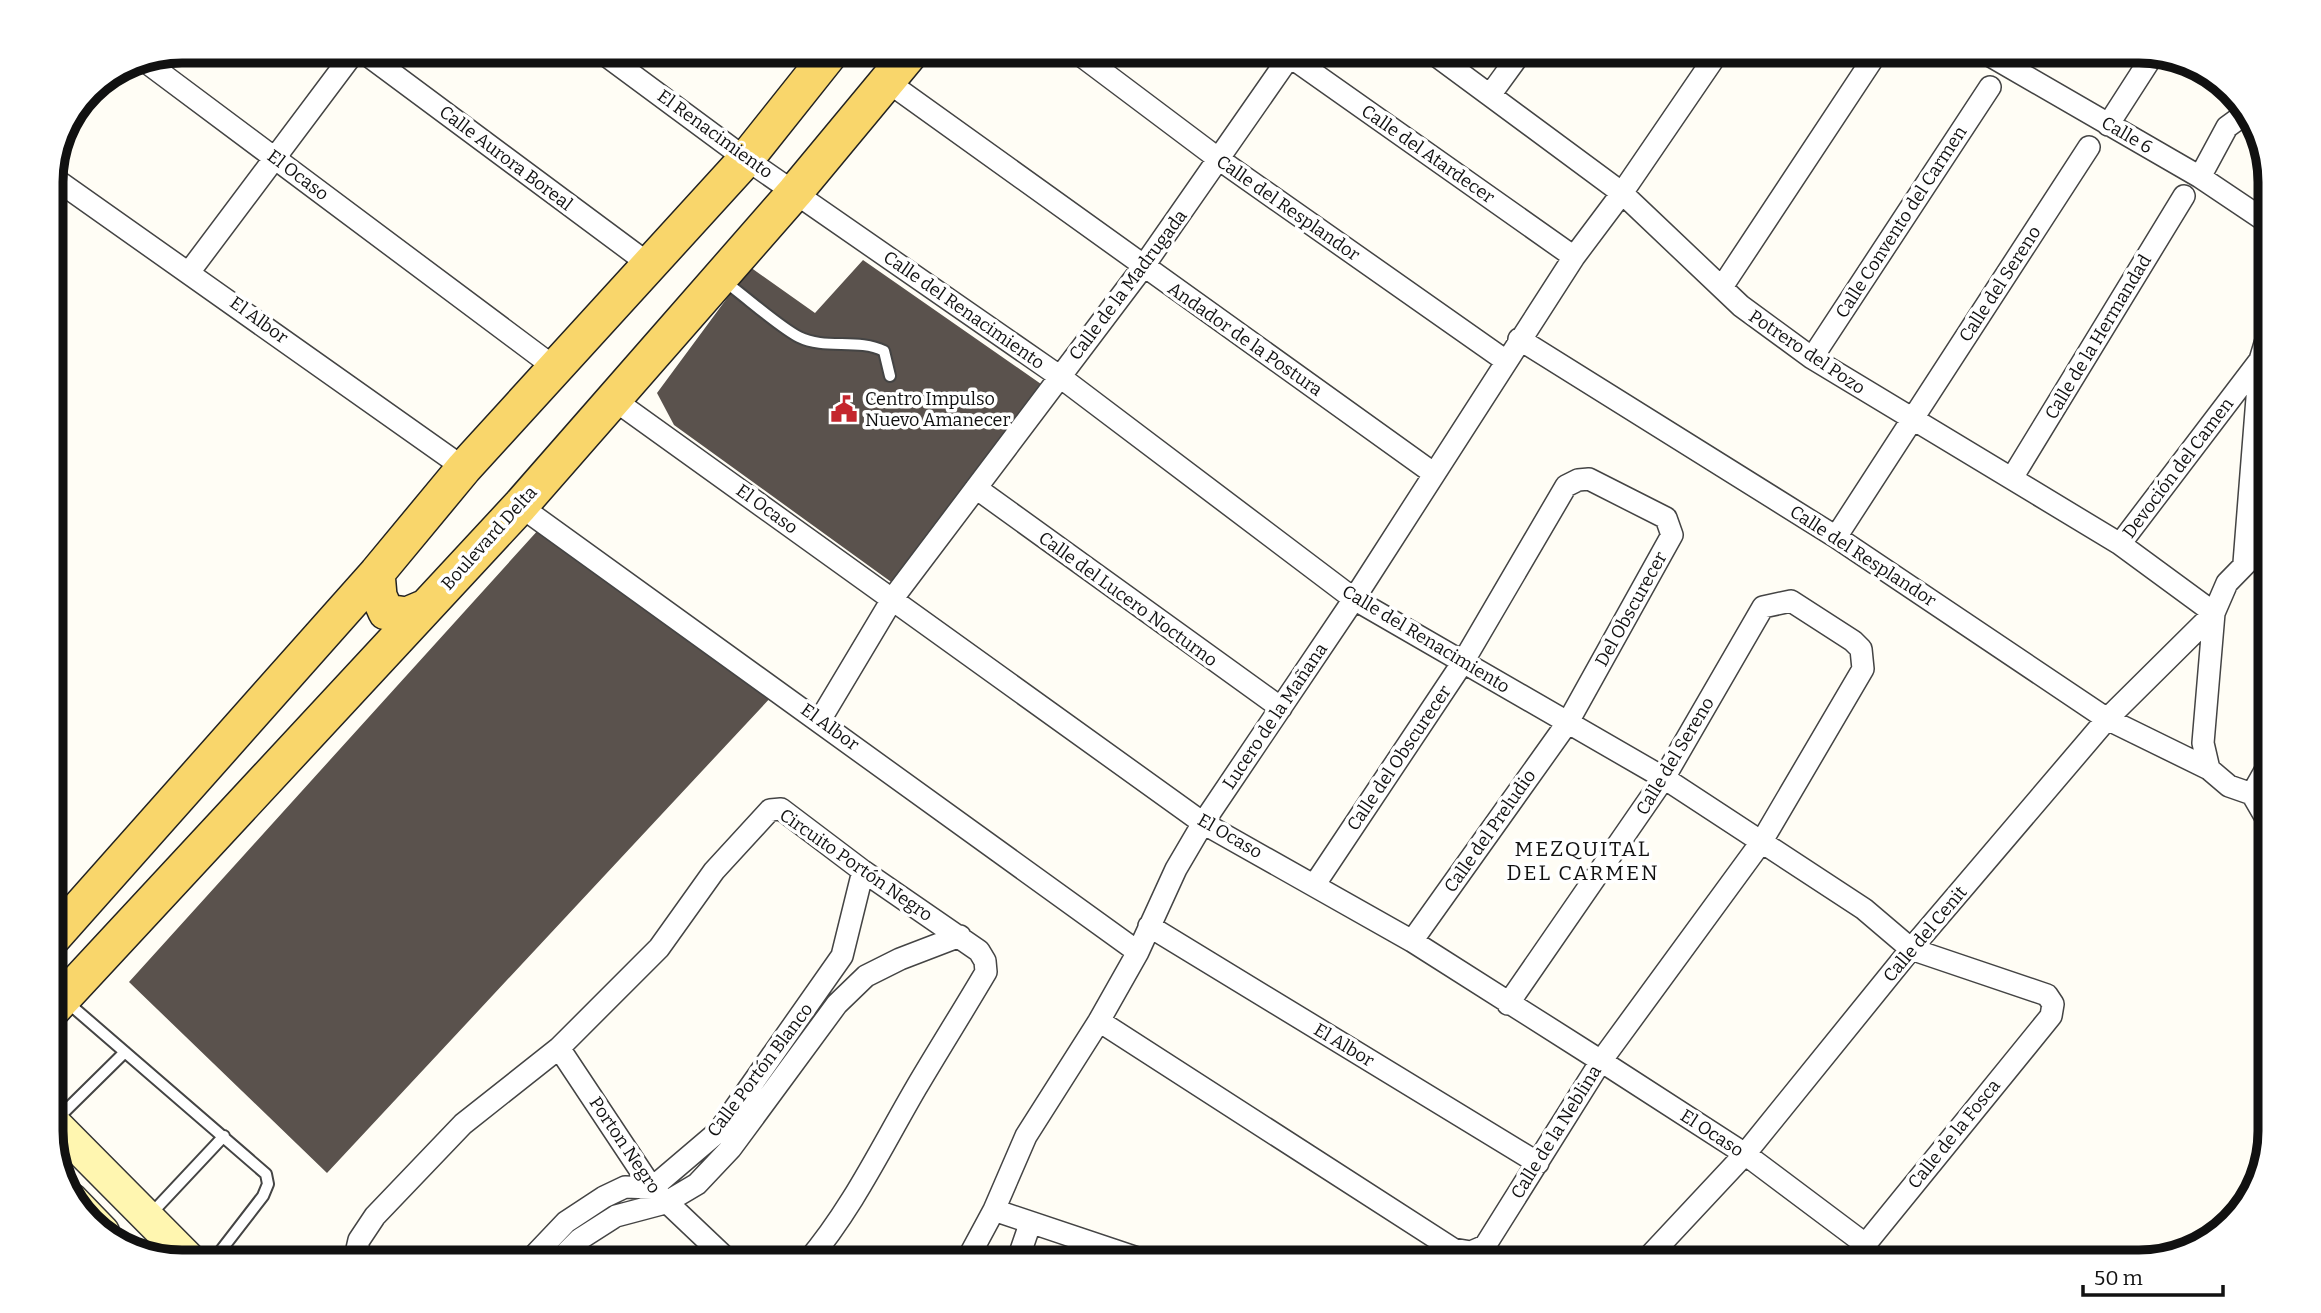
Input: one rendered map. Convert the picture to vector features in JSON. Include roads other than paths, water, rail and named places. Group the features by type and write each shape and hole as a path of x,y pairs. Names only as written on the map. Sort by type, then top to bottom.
{"main road":[{"path":"63,926 377,573 464,468 746,159 821,63"},
{"name":"Boulevard Delta","path":"63,999 520,506 795,192 903,63"},
{"path":"377,573 379,596 386,612 407,615 426,607"},
{"path":"265,696 285,695 302,702 304,716 295,749"},
{"path":"63,1132 179,1250"}],"street":[{"path":"190,271 346,63"},
{"name":"Calle Aurora Boreal","path":"378,63 650,265"},
{"name":"El Renacimiento","path":"616,63 795,192"},
{"name":"Calle del Resplandor","path":"1091,63 1220,160 1506,361"},
{"name":"Calle de la Madrugada","path":"820,720 892,598 1143,267 1220,160 1280,63"},
{"name":"Calle del Atardecer","path":"1299,63 1574,257"},
{"name":"Potrero del Pozo","path":"1446,63 1622,193 1741,306 1812,358 1912,421 2120,544 2214,613"},
{"path":"1490,96 1513,63"},
{"name":"Lucero de la Mañana","path":"972,1250 994,1210 1026,1136 1099,1021 1138,952 1176,869 1203,823 1354,599 1519,339 1711,63"},
{"path":"1722,287 1870,63"},
{"name":"Calle 6","path":"2016,63 2108,125 2200,177 2258,216"},
{"path":"2108,125 2147,63"},
{"name":"El Ocaso","path":"153,67 554,368"},
{"name":"Andador de la Postura","path":"888,82 1433,473"},
{"name":"Calle Convento del Carmen","path":"1812,358 1990,87"},
{"path":"2200,177 2227,127 2239,118"},
{"name":"Calle del Sereno","path":"1836,537 2089,147"},
{"name":"El Albor","path":"63,184 190,271 464,468"},
{"name":"Calle del Renacimiento","path":"795,192 1059,376 1354,599 1664,778 1864,909 1911,949 2047,995 2053,1004"},
{"name":"Calle de la Hermandad","path":"2012,478 2183,196"},
{"name":"Calle del Resplandor","path":"1519,339 1836,537 2107,719 2209,769 2229,786 2252,793"},
{"name":"Devoción del Camen","path":"2120,544 2258,363"},
{"path":"2244,564 2258,386"},
{"name":"El Ocaso","path":"613,399 1203,823 1412,941 1601,1061 1745,1154 1865,1244"},
{"name":"Del Obscurecer","path":"1566,486 1578,480 1589,479 1666,519 1672,535 1568,722"},
{"name":"Calle del Obscurecer","path":"1315,884 1463,662 1566,486"},
{"name":"Calle del Lucero Nocturno","path":"976,488 1281,708"},
{"name":"El Albor","path":"520,506 1138,952"},
{"path":"2209,769 2203,743 2214,613 2227,583 2258,551"},
{"name":"Calle de la Neblina","path":"1476,1250 1485,1246 1601,1061 1762,841 1863,668 1861,649 1853,641 1791,601 1762,607"},
{"name":"Calle del Sereno","path":"1508,1004 1664,778 1762,607"},
{"name":"Calle del Cenit","path":"1655,1250 1745,1154 1911,949 2107,719 2214,613"},
{"name":"Calle del Preludio","path":"1412,941 1568,722"},
{"path":"2258,783 2252,793 2258,804"},
{"name":"Circuito Portón Negro","path":"358,1250 366,1228 415,1173 463,1124 559,1048 659,948 714,871 770,810 781,809 863,871 979,951 985,961 986,972 915,1089 870,1173 818,1250"},
{"name":"Calle Portón Blanco","path":"659,1196 719,1131 842,956 863,871"},
{"name":"El Albor","path":"1149,926 1538,1163"},
{"name":"Calle Portón Blanco","path":"569,1250 580,1239 616,1216 659,1196 697,1184 731,1148 837,1004 866,976 960,936"},
{"path":"842,956 866,976"},
{"name":"Calle de la Fosca","path":"1860,1250 2051,1016 2053,1004"},
{"name":"Calle de la Neblina","path":"1099,1021 1453,1249 1459,1250"},
{"name":"Porton Negro","path":"559,1048 659,1196 717,1250"},
{"name":"Calle Portón Blanco","path":"539,1250 566,1222 604,1197 625,1187 659,1196"},
{"path":"994,1210 1111,1250"},
{"path":"1021,1250 1030,1224"}],"lane":[{"path":"719,278 799,337 817,342 871,345 884,351 890,376"},
{"path":"63,1009 125,1052 262,1169 268,1184 263,1196 221,1250"},
{"path":"63,1111 125,1052"},
{"path":"146,1219 223,1136"}],"place":[{"name":"Centro Impulso Nuevo Amanecer","path":"844,409"}],"district":[{"name":"MEZQUITAL DEL CARMEN","path":"1583,861"}]}
